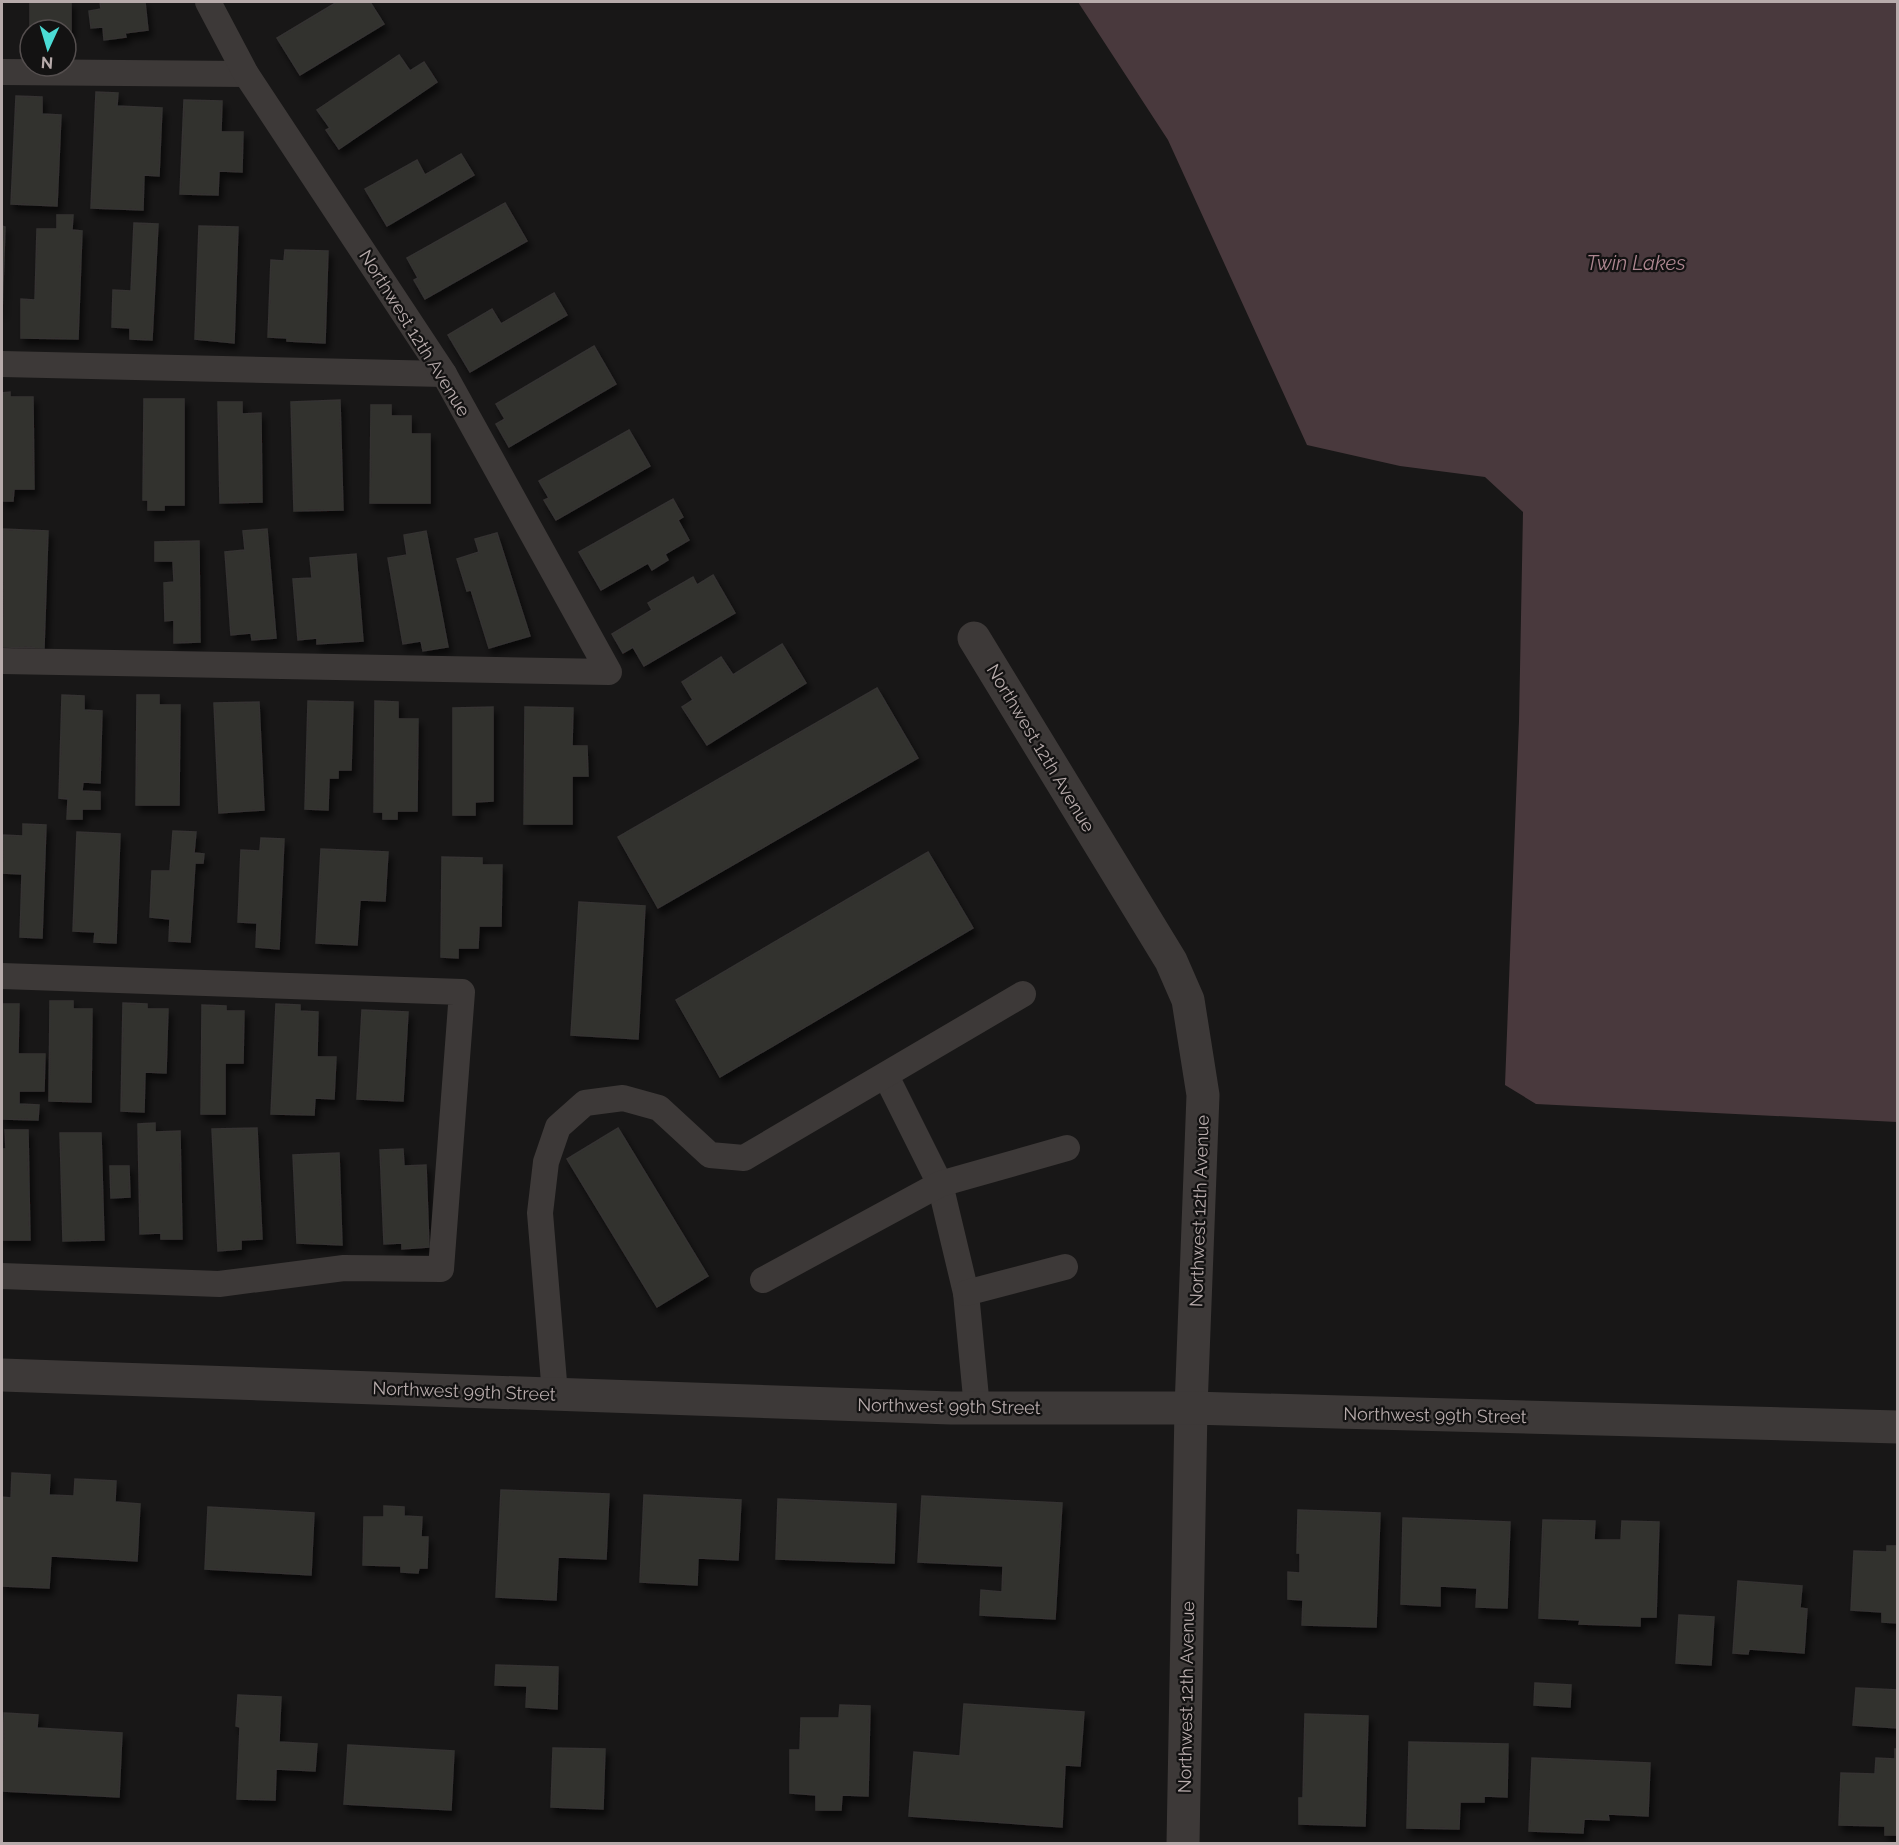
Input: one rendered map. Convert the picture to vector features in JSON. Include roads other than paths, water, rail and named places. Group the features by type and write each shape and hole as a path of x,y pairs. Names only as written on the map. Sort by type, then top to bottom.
{"street":[{"name":"Northwest 12th Avenue","path":"974,638 1171,961 1188,1000 1203,1095 1191,1408 1183,1844"},
{"name":"Northwest 99th Street","path":"2,1375 977,1408 1191,1408 1898,1427"}],"lane":[{"name":"Northwest 12th Avenue","path":"2,661 609,672 444,374 246,74 208,2"},
{"path":"2,72 246,74"},
{"path":"2,364 444,374"},
{"path":"2,976 462,992 441,1269 344,1268 219,1284 2,1276"},
{"path":"555,1394 540,1213 546,1162 558,1127 585,1103 623,1098 659,1108 710,1155 744,1158 1023,994"},
{"path":"886,1076 940,1185 966,1293 977,1408"},
{"path":"763,1280 940,1185 1067,1148"},
{"path":"966,1293 1065,1267"}],"water":[{"name":"Twin Lakes","path":"1078,2 1897,2 1897,1122 1536,1104 1505,1085 1519,721 1523,512 1485,477 1400,466 1307,445 1168,140"}]}
